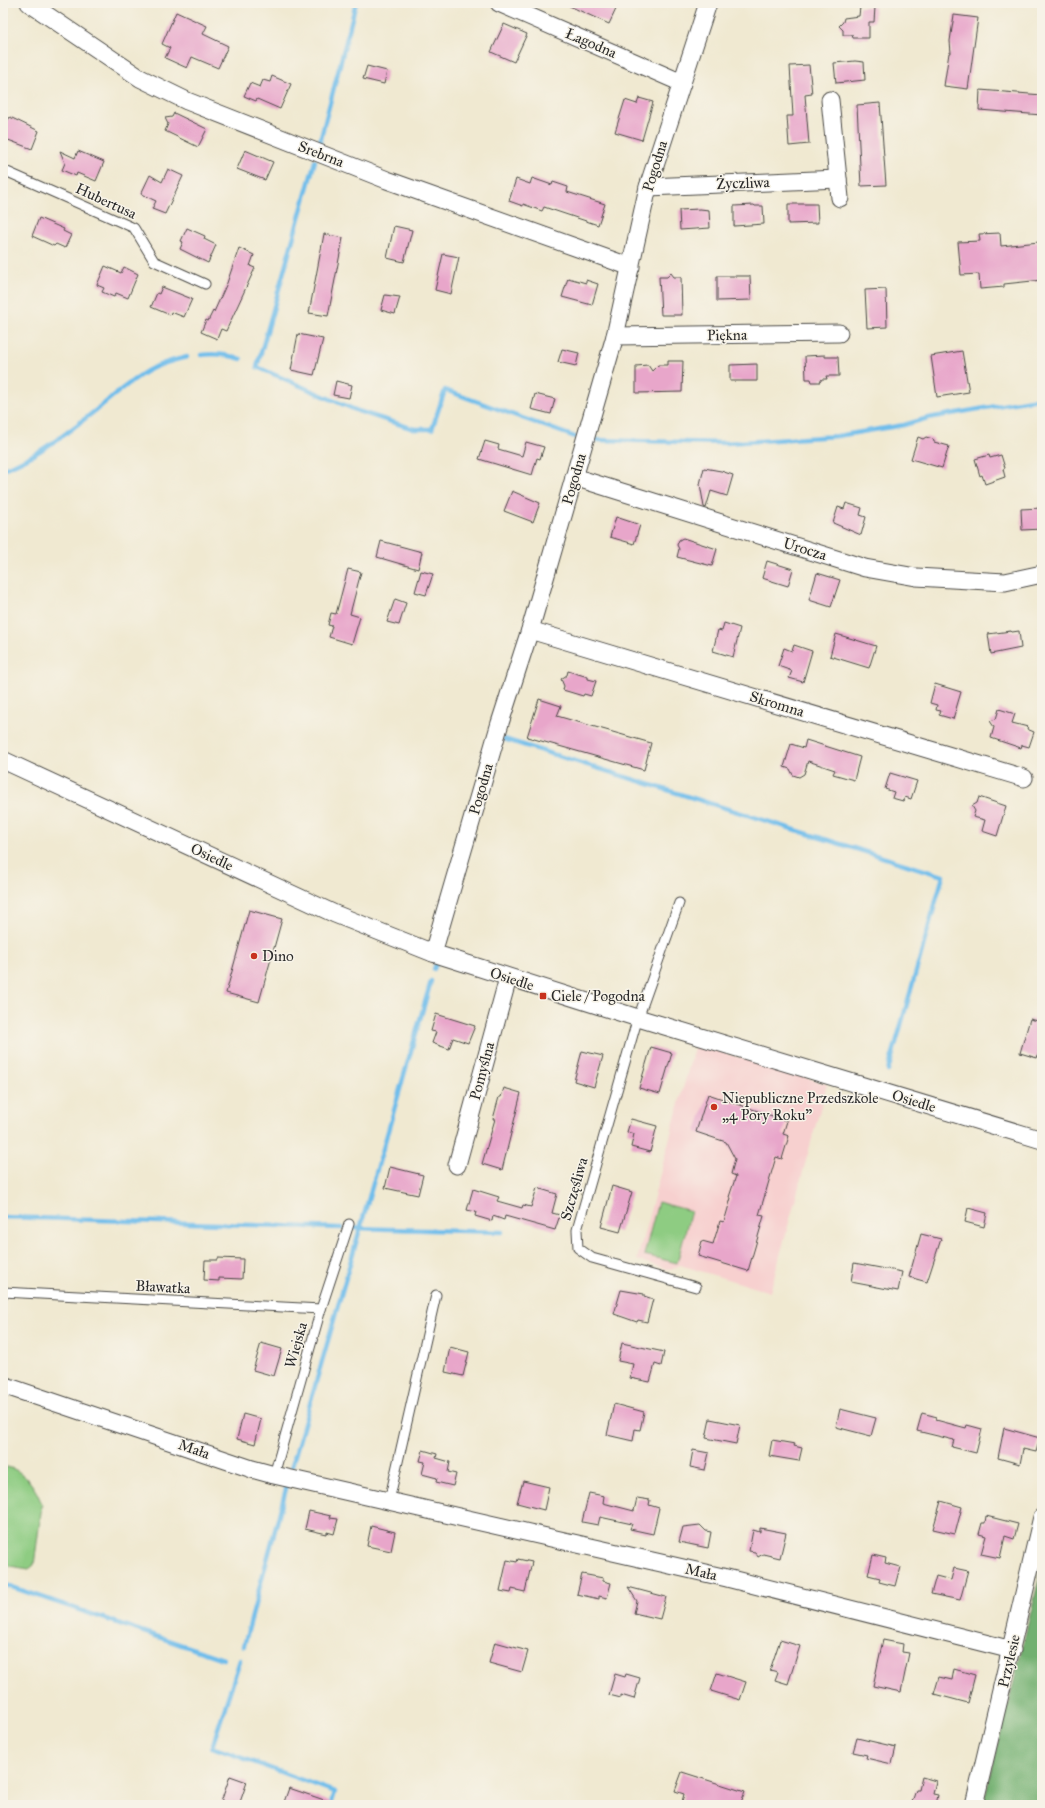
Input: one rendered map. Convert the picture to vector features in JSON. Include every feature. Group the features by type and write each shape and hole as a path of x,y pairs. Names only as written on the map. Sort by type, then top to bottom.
{"street":[{"name":"Srebrna","path":"29,3 140,78 187,101 387,180 631,267"},
{"name":"Łagodna","path":"499,3 682,83"},
{"name":"Pogodna","path":"433,953 500,723 530,630 615,336 648,187 708,3"},
{"path":"830,100 840,198"},
{"name":"Życzliwa","path":"648,187 838,179"},
{"name":"Piękna","path":"615,336 839,333"},
{"name":"Urocza","path":"574,477 865,568 916,577 1005,582 1042,574"},
{"name":"Skromna","path":"530,630 1024,778"},
{"name":"Osiedle","path":"3,760 335,914 433,953 638,1018 1042,1140"},
{"name":"Pomyślna","path":"457,1165 508,978"},
{"name":"Mała","path":"3,1384 252,1469 274,1475 727,1578 1012,1650"},
{"name":"Przylesie","path":"974,1805 1012,1650 1042,1517"}],"lane":[{"name":"Hubertusa","path":"3,170 134,228 154,260 205,284"},
{"path":"638,1018 679,903"},
{"name":"Szczęśliwa","path":"638,1018 577,1230 578,1248 592,1258 696,1287"},
{"name":"Wiejska","path":"274,1475 321,1309 349,1224"},
{"name":"Bławatka","path":"3,1292 321,1309"},
{"path":"389,1501 436,1295"}],"shaded area":[{"path":"695,1044 827,1084 770,1292 680,1265 671,1270 637,1260"}],"green space":[{"path":"658,1202 691,1211 677,1263 644,1255"},
{"path":"7,1467 19,1472 29,1481 37,1493 42,1505 34,1565 29,1569 3,1565 3,1468"},
{"path":"1042,1567 1042,1805 983,1805"}],"building":[{"path":"563,3 609,3 617,7 609,24"},
{"path":"860,7 875,7 874,22 869,22 869,38 853,38 852,35 843,35 843,30 839,26 843,22 844,18 859,16"},
{"path":"176,12 207,26 203,34 228,46 218,68 192,57 187,68 165,58 170,48 162,44"},
{"path":"954,15 978,18 968,89 944,86 949,53 951,53 950,41"},
{"path":"504,24 527,34 514,62 491,52"},
{"path":"855,61 864,62 865,80 836,83 834,63"},
{"path":"809,65 812,94 805,95 809,144 789,146 787,116 793,116 790,66"},
{"path":"367,66 387,71 384,84 363,79"},
{"path":"272,76 291,84 280,109 257,99 256,101 244,96 250,83 260,87 263,80 270,82"},
{"path":"980,90 1042,95 1042,115 979,110"},
{"path":"639,98 653,102 642,140 615,132 625,100 637,104"},
{"path":"880,103 886,185 861,186 857,105"},
{"path":"174,113 207,129 198,147 165,131 168,124 165,118 172,117"},
{"path":"3,117 8,120 10,117 39,131 32,149 3,138"},
{"path":"245,150 273,162 265,180 237,169"},
{"path":"60,151 75,158 78,151 104,162 96,181 77,173 76,176 62,170 65,163"},
{"path":"168,169 183,176 165,214 152,209 156,201 141,194 150,175 162,182"},
{"path":"532,178 552,185 553,182 568,187 567,192 605,204 598,225 544,207 542,211 509,201 516,179 530,184"},
{"path":"788,204 817,204 818,223 788,224"},
{"path":"734,206 763,206 764,224 734,226"},
{"path":"679,210 709,210 710,228 680,230"},
{"path":"39,218 64,229 63,231 71,235 65,248 56,244 54,246 32,236"},
{"path":"394,226 412,230 404,262 387,258"},
{"path":"187,228 205,236 204,239 216,245 208,263 180,249 183,242 181,241"},
{"path":"1000,233 1001,246 1039,242 1040,258 1042,258 1042,280 1004,284 1004,287 980,289 979,274 961,275 958,242 980,241 979,234"},
{"path":"324,234 343,238 328,316 309,313"},
{"path":"239,248 254,255 250,266 255,268 226,331 221,329 217,339 201,332 206,320 208,321 213,311 214,312 227,283"},
{"path":"443,254 459,257 451,294 435,290"},
{"path":"105,266 121,273 124,267 138,274 128,298 116,293 114,297 102,292 104,288 97,285"},
{"path":"671,273 674,277 681,277 682,315 661,315 659,277 667,277"},
{"path":"717,276 750,276 751,300 717,301"},
{"path":"568,278 586,283 586,280 598,284 592,305 562,297"},
{"path":"162,287 192,299 184,317 171,312 170,315 151,307 157,293 159,294"},
{"path":"886,289 887,327 867,328 865,290"},
{"path":"385,295 400,297 395,314 381,310"},
{"path":"298,334 323,339 314,375 291,370"},
{"path":"562,349 579,353 576,366 558,362"},
{"path":"962,351 969,392 937,397 931,356"},
{"path":"825,355 825,357 838,357 839,376 826,376 827,379 822,379 820,382 812,382 811,379 806,379 805,356"},
{"path":"668,361 683,361 682,392 636,393 636,366 648,365 652,371 658,365 668,365"},
{"path":"757,364 757,381 730,381 730,365"},
{"path":"336,381 352,385 349,398 333,395"},
{"path":"535,394 555,399 551,414 531,409"},
{"path":"918,437 923,439 926,437 933,439 934,442 949,446 942,468 911,459"},
{"path":"485,441 499,445 498,449 522,456 526,442 544,447 540,459 537,458 532,475 479,459"},
{"path":"989,455 990,458 1001,455 1005,468 1003,469 1005,477 985,484 982,475 980,476 975,459"},
{"path":"704,468 733,475 727,496 711,491 706,508 704,507 700,484"},
{"path":"512,491 540,503 533,522 504,511"},
{"path":"846,503 862,508 860,515 866,517 861,535 833,523 838,507 844,509"},
{"path":"1042,508 1042,529 1022,530 1021,509"},
{"path":"616,517 640,525 634,544 610,537"},
{"path":"683,538 717,549 712,566 677,557 679,549 677,545 679,540"},
{"path":"381,541 422,552 418,569 377,557"},
{"path":"767,561 793,569 788,586 762,578"},
{"path":"348,569 361,572 350,614 360,617 352,644 329,637 332,626 328,625 331,613 336,614"},
{"path":"421,571 433,574 426,595 415,592"},
{"path":"817,573 840,580 831,607 809,600"},
{"path":"395,599 406,603 399,625 387,622"},
{"path":"724,623 740,628 733,657 713,651 718,630 722,631"},
{"path":"1019,631 1021,648 991,654 988,634"},
{"path":"836,634 876,646 869,668 830,656"},
{"path":"794,645 812,651 803,682 789,678 792,671 778,666 784,648 792,651"},
{"path":"568,671 596,681 591,696 584,694 583,696 563,690 564,686 561,679 567,675"},
{"path":"935,684 961,692 953,719 939,715 941,711 936,710 937,705 930,703"},
{"path":"539,699 561,706 557,716 651,743 644,770 527,737"},
{"path":"999,709 1015,714 1012,723 1028,727 1027,729 1034,732 1029,747 1022,745 1021,748 991,738 994,727 990,721 996,719"},
{"path":"806,740 860,757 854,780 833,774 835,770 808,761 804,774 799,777 793,775 790,769 784,767 791,744 804,748"},
{"path":"890,773 917,781 911,799 905,797 903,801 892,798 894,792 885,789"},
{"path":"979,797 1006,806 997,836 982,831 985,820 973,817 975,811 972,806 977,803"},
{"name":"Dino","path":"249,910 282,919 259,1002 226,993"},
{"path":"436,1014 475,1026 468,1043 453,1038 449,1049 432,1043 436,1032 431,1031"},
{"path":"1030,1019 1042,1022 1042,1043 1037,1058 1020,1053"},
{"path":"651,1047 672,1053 660,1094 639,1088"},
{"path":"582,1051 603,1056 594,1087 574,1081"},
{"path":"504,1088 521,1093 502,1170 482,1164 495,1119 493,1119 499,1097 501,1097"},
{"path":"708,1094 787,1121 783,1134 789,1136 782,1159 776,1157 759,1215 764,1216 748,1271 698,1256 702,1241 713,1244 720,1221 724,1222 731,1198 729,1197 736,1176 731,1174 735,1159 726,1142 696,1132"},
{"path":"631,1119 657,1126 650,1152 631,1147 634,1134 627,1132"},
{"path":"390,1167 423,1175 418,1195 385,1188"},
{"path":"612,1186 632,1192 620,1232 601,1227"},
{"path":"537,1188 557,1194 552,1213 560,1215 555,1230 505,1216 504,1220 493,1216 492,1221 475,1216 476,1212 467,1210 473,1189 499,1197 497,1201 522,1208 523,1205 531,1207"},
{"path":"968,1208 987,1213 984,1227 965,1222"},
{"path":"921,1234 941,1239 927,1282 909,1277"},
{"path":"218,1258 243,1259 242,1279 219,1278 219,1281 204,1280 205,1260 218,1260"},
{"path":"854,1263 902,1272 898,1291 851,1282"},
{"path":"621,1290 644,1294 644,1296 653,1299 647,1322 638,1320 637,1322 614,1314"},
{"path":"261,1343 282,1349 274,1376 253,1370"},
{"path":"622,1343 664,1352 661,1366 655,1364 650,1382 630,1378 633,1364 618,1361"},
{"path":"450,1347 469,1352 463,1376 445,1372"},
{"path":"614,1404 644,1412 640,1430 635,1429 633,1441 607,1435"},
{"path":"840,1409 876,1418 871,1436 836,1427"},
{"path":"922,1413 937,1417 936,1420 966,1428 967,1425 982,1429 976,1453 952,1447 954,1440 917,1431"},
{"path":"243,1414 261,1419 255,1444 237,1439"},
{"path":"710,1419 740,1425 736,1444 706,1438"},
{"path":"1004,1428 1040,1438 1036,1452 1023,1449 1020,1464 998,1458"},
{"path":"772,1440 795,1444 794,1446 802,1448 799,1461 769,1456"},
{"path":"423,1450 437,1454 436,1458 450,1462 448,1472 456,1474 453,1486 436,1482 437,1478 422,1474 425,1462 420,1461"},
{"path":"693,1450 709,1453 705,1470 690,1467"},
{"path":"523,1481 549,1487 544,1510 517,1503"},
{"path":"589,1493 604,1496 603,1503 634,1511 637,1498 650,1500 649,1505 659,1508 653,1534 630,1529 632,1524 600,1517 598,1525 582,1522"},
{"path":"941,1501 962,1507 955,1534 933,1529"},
{"path":"309,1511 338,1519 334,1534 305,1529"},
{"path":"986,1516 1018,1524 1014,1539 1005,1536 1000,1558 981,1554 986,1536 979,1534 982,1523 985,1523"},
{"path":"700,1525 706,1531 711,1532 708,1548 679,1542 683,1527"},
{"path":"371,1526 395,1532 391,1551 367,1546"},
{"path":"760,1528 786,1533 780,1558 763,1554 758,1557 755,1552 749,1551 753,1530 760,1532"},
{"path":"873,1555 886,1558 885,1563 900,1567 895,1586 879,1582 880,1578 868,1575"},
{"path":"518,1559 532,1562 525,1592 512,1589 511,1593 500,1591 507,1560 517,1562"},
{"path":"954,1568 968,1571 960,1600 931,1594 936,1576 951,1580"},
{"path":"582,1574 603,1578 603,1581 611,1583 607,1598 599,1596 599,1599 577,1594"},
{"path":"628,1587 666,1597 660,1619 634,1613 637,1601"},
{"path":"780,1640 800,1646 788,1684 775,1680 778,1672 770,1670"},
{"path":"883,1640 903,1644 902,1652 909,1653 901,1692 873,1686"},
{"path":"495,1642 528,1651 522,1672 489,1663"},
{"path":"954,1669 975,1675 968,1703 934,1694 939,1677 952,1680"},
{"path":"717,1673 746,1682 740,1700 711,1691"},
{"path":"615,1674 625,1677 626,1674 640,1678 634,1699 621,1695 621,1698 609,1695"},
{"path":"857,1738 896,1747 892,1764 866,1758 867,1755 853,1752"},
{"path":"682,1772 745,1792 740,1805 691,1805 682,1802 684,1794 675,1791"},
{"path":"230,1776 247,1782 239,1805 220,1805"},
{"path":"922,1777 936,1781 933,1794 938,1795 936,1805 911,1805 916,1790 919,1790"},
{"path":"289,1788 333,1803 333,1805 283,1805"}],"waterway":[{"path":"319,145 356,3"},
{"path":"315,161 257,367 358,411 414,429 432,429 445,390 575,437"},
{"path":"201,355 221,354 241,359"},
{"path":"3,469 16,464 54,442 129,383 147,371 162,364 187,357"},
{"path":"596,440 726,443 837,436 904,425 928,418 1042,398"},
{"path":"504,739 943,876 888,1071"},
{"path":"434,969 436,964"},
{"path":"292,1466 431,981"},
{"path":"3,1217 342,1228"},
{"path":"352,1228 502,1232"},
{"path":"244,1646 287,1485"},
{"path":"3,1584 223,1659"},
{"path":"240,1660 212,1747 335,1792 331,1805"}],"place":[{"name":"Dino","path":"254,956"},
{"name":"Ciele / Pogodna","path":"543,996"},
{"name":"Niepubliczne Przedszkole „4 Pory Roku”","path":"714,1107"}]}
